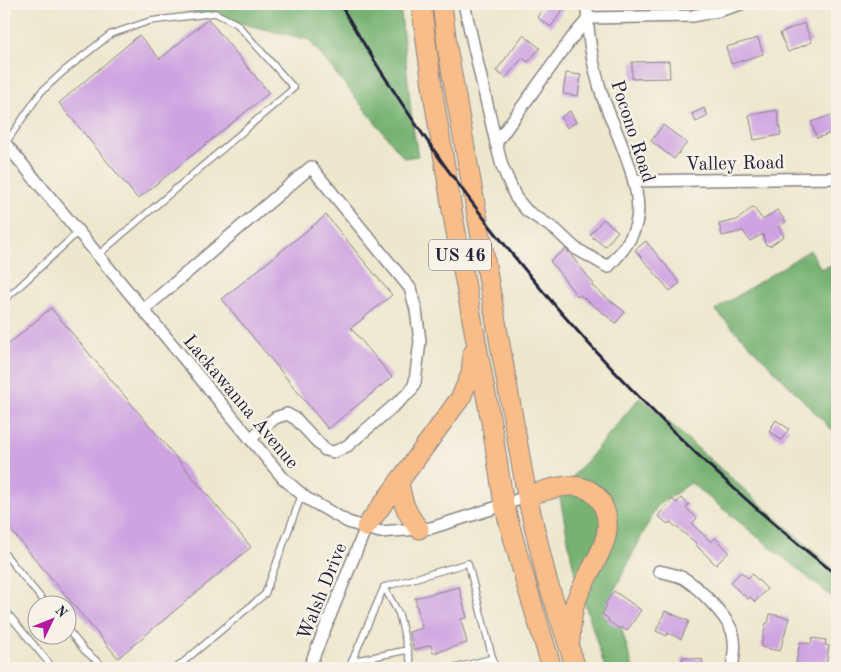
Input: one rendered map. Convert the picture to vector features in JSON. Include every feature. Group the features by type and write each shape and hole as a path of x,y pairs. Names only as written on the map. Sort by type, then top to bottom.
{"highway":[{"name":"US 46","path":"421,4 436,112 504,504 552,668"},
{"name":"US 46","path":"442,4 448,52 528,496 546,580 576,668"},
{"path":"366,528 461,397 471,374 475,334"},
{"path":"399,481 402,500 409,516 419,529"},
{"path":"528,496 572,485 581,487 594,494 606,511 608,531 604,544 574,605 570,650"}],"street":[{"path":"464,4 496,143"},
{"name":"Pocono Road","path":"496,143 502,166 516,198 527,211 556,230 575,248 608,267 623,251 632,236 637,221 639,204 634,181 603,97 592,58 587,4"},
{"path":"496,143 571,39 588,19 693,16 741,4"},
{"name":"Lackawanna Avenue","path":"4,143 282,478 302,494 348,522 380,532 431,528 528,496"},
{"path":"143,310 312,167 410,288 416,310 420,342 415,382 411,390 397,403 347,446 334,452 325,450 296,419 287,414 275,418 250,439"},
{"name":"Valley Road","path":"634,181 837,178"},
{"name":"Walsh Drive","path":"309,668 366,528"},
{"path":"659,571 684,578 712,603 726,619 732,632 735,647 732,668"}],"lane":[{"path":"4,143 41,92 64,71 111,34 150,20 215,14 237,24 294,88 98,255"},
{"path":"4,300 78,232"},
{"path":"176,668 265,594 302,494"},
{"path":"4,553 38,594"},
{"path":"384,587 468,563 495,668"},
{"path":"384,587 399,614 412,668"},
{"path":"349,668 384,587"},
{"path":"4,609 53,668"},
{"path":"78,642 105,668"},
{"path":"352,661 408,650"},
{"path":"456,668 493,658"}],"green space":[{"path":"168,4 400,4 412,121 418,156 404,158 309,40"},
{"path":"810,250 821,269 837,263 837,435 715,310"},
{"path":"640,397 837,572 837,601 691,483 657,506 612,595 633,668 605,668 573,566 558,487 564,487"}],"building":[{"path":"546,4 555,4 563,9 551,27 537,17"},
{"path":"208,19 269,93 138,199 59,103 139,35 160,59"},
{"path":"804,23 812,42 788,52 780,33"},
{"path":"523,35 540,48 528,62 522,58 506,78 496,71"},
{"path":"758,38 763,54 731,64 726,47"},
{"path":"669,61 670,78 632,79 632,62"},
{"path":"566,73 581,75 578,96 563,94"},
{"path":"704,108 708,116 696,122 692,114"},
{"path":"777,110 781,135 754,140 749,115"},
{"path":"570,111 576,122 567,128 561,117"},
{"path":"834,114 837,131 817,138 811,122"},
{"path":"663,125 687,143 674,159 651,141"},
{"path":"753,207 763,220 777,210 786,222 778,227 784,236 770,246 765,244 763,234 750,241 743,231 722,236 719,224 737,220"},
{"path":"326,215 392,295 351,328 392,377 328,429 222,299"},
{"path":"603,219 618,231 605,247 590,235"},
{"path":"646,241 680,283 670,291 635,250"},
{"path":"566,249 594,284 592,286 625,312 616,323 580,295 578,297 550,261"},
{"path":"51,308 251,547 118,658 78,610 78,594 64,594 4,522 4,348"},
{"path":"776,420 789,429 781,440 769,431"},
{"path":"681,498 689,505 686,508 697,518 692,524 711,542 715,538 729,552 716,565 696,543 670,522 668,524 658,516 672,499 677,503"},
{"path":"741,572 748,578 752,574 767,589 755,602 750,597 748,599 730,583"},
{"path":"459,587 467,618 461,619 467,643 433,653 431,645 414,650 409,632 422,628 415,598"},
{"path":"614,591 641,610 627,631 608,621 609,619 602,614 607,605 605,604"},
{"path":"665,611 689,621 681,639 668,633 667,636 656,631"},
{"path":"770,614 789,618 780,651 761,647"},
{"path":"812,638 826,640 825,645 829,646 826,665 819,664 818,667 796,663 800,642 811,644"},
{"path":"683,657 703,660 701,668 681,668"}],"railway":[{"path":"340,4 381,71 471,201 571,324 624,382 680,438 762,514 837,575"}]}
